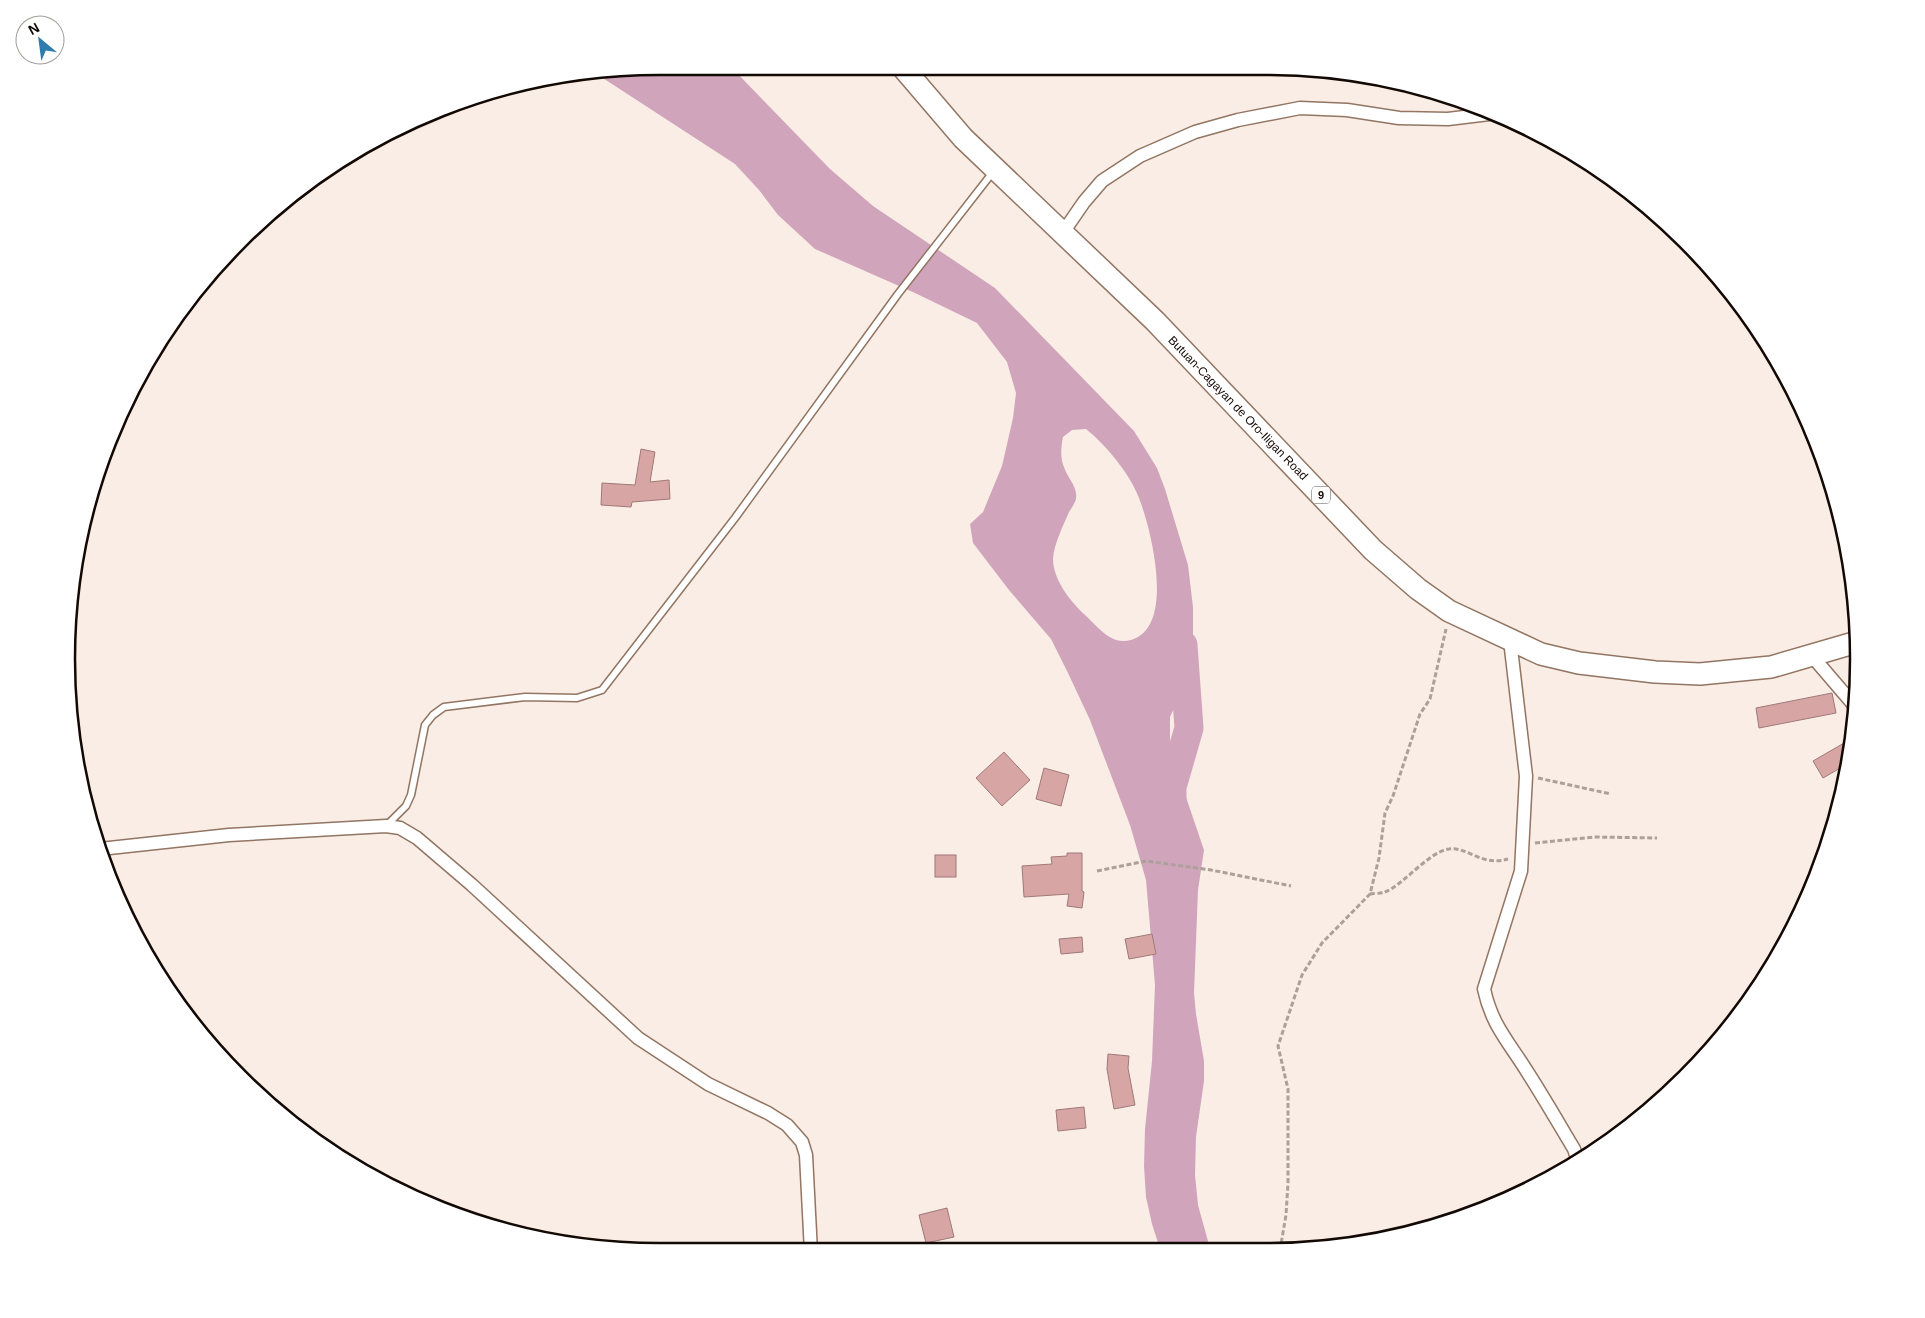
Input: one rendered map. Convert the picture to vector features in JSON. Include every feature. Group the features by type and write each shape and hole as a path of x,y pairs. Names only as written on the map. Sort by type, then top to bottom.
{"highway":[{"name":"Butuan-Cagayan de Oro-Iligan Road","path":"909,75 963,138 1155,321 1372,550 1418,589 1449,611 1541,654 1579,663 1655,672 1700,674 1771,667 1850,644"}],"street":[{"path":"1062,234 1084,202 1102,181 1140,156 1203,129 1300,108 1347,110 1399,118 1448,119 1479,115"},
{"path":"1510,640 1526,776 1521,871 1484,989 1496,1026 1527,1071 1576,1154"},
{"path":"1812,656 1849,699"},
{"path":"106,848 229,836 386,826 400,828 424,844 472,885 638,1038 708,1084 787,1125 802,1142 806,1155 811,1243"}],"lane":[{"path":"386,826 406,806 411,795 426,725 433,715 444,707 525,697 577,698 602,690 735,518 898,294 995,169"}],"path":[{"path":"1281,1243 1286,1215 1288,1183 1288,1089 1278,1046 1302,975 1322,943 1370,894 1380,858 1384,814 1393,796 1418,722 1430,699 1449,611"},
{"path":"1526,776 1611,794"},
{"path":"1370,894 1385,893 1432,857 1448,848 1462,851 1481,859 1499,862 1510,858 1522,844 1594,837 1657,838"},
{"path":"1097,871 1146,861 1161,862 1291,886"}],"shaded area":[{"path":"659,75 739,75 830,169 873,206 995,288 1134,431 1157,468 1188,565 1193,607 1193,654 1189,676 1170,717 1170,739 1173,759 1204,850 1198,890 1194,993 1204,1061 1204,1081 1196,1137 1195,1175 1198,1205 1209,1243 1158,1243 1146,1197 1144,1166 1145,1129 1152,1061 1155,985 1146,880 1130,825 1090,720 1051,639 1009,590 973,543 970,524 983,512 1002,466 1013,418 1016,393 1007,362 977,323 915,293 815,249 778,215 759,190 735,164 603,78","holes":["1086,429 1109,452 1130,479 1139,498 1149,530 1156,572 1157,592 1155,611 1149,627 1138,637 1127,641 1116,640 1107,635 1079,609 1059,582 1053,559 1057,541 1076,499 1075,490 1065,471 1062,460 1063,437 1072,430"]}],"building":[{"path":"641,449 655,452 650,482 669,480 670,499 632,502 631,507 601,505 602,483 635,485"},
{"path":"1832,693 1836,713 1759,728 1756,708"},
{"path":"1844,743 1840,768 1823,778 1813,761"},
{"path":"1004,752 1030,780 1002,806 976,778"},
{"path":"1044,768 1069,775 1061,806 1036,799"},
{"path":"1067,853 1082,853 1082,891 1084,892 1082,908 1067,906 1069,894 1024,897 1022,866 1052,864 1051,857 1067,856"},
{"path":"935,855 956,855 956,877 935,877"},
{"path":"1152,934 1156,954 1129,959 1125,939"},
{"path":"1082,937 1083,952 1061,954 1059,939"},
{"path":"1108,1054 1129,1056 1128,1068 1135,1105 1114,1109 1107,1069"},
{"path":"1084,1107 1086,1128 1058,1131 1056,1110"},
{"path":"947,1208 954,1237 926,1243 919,1215"}],"waterway":[{"path":"1172,810 1172,787 1189,728 1183,645"}]}
